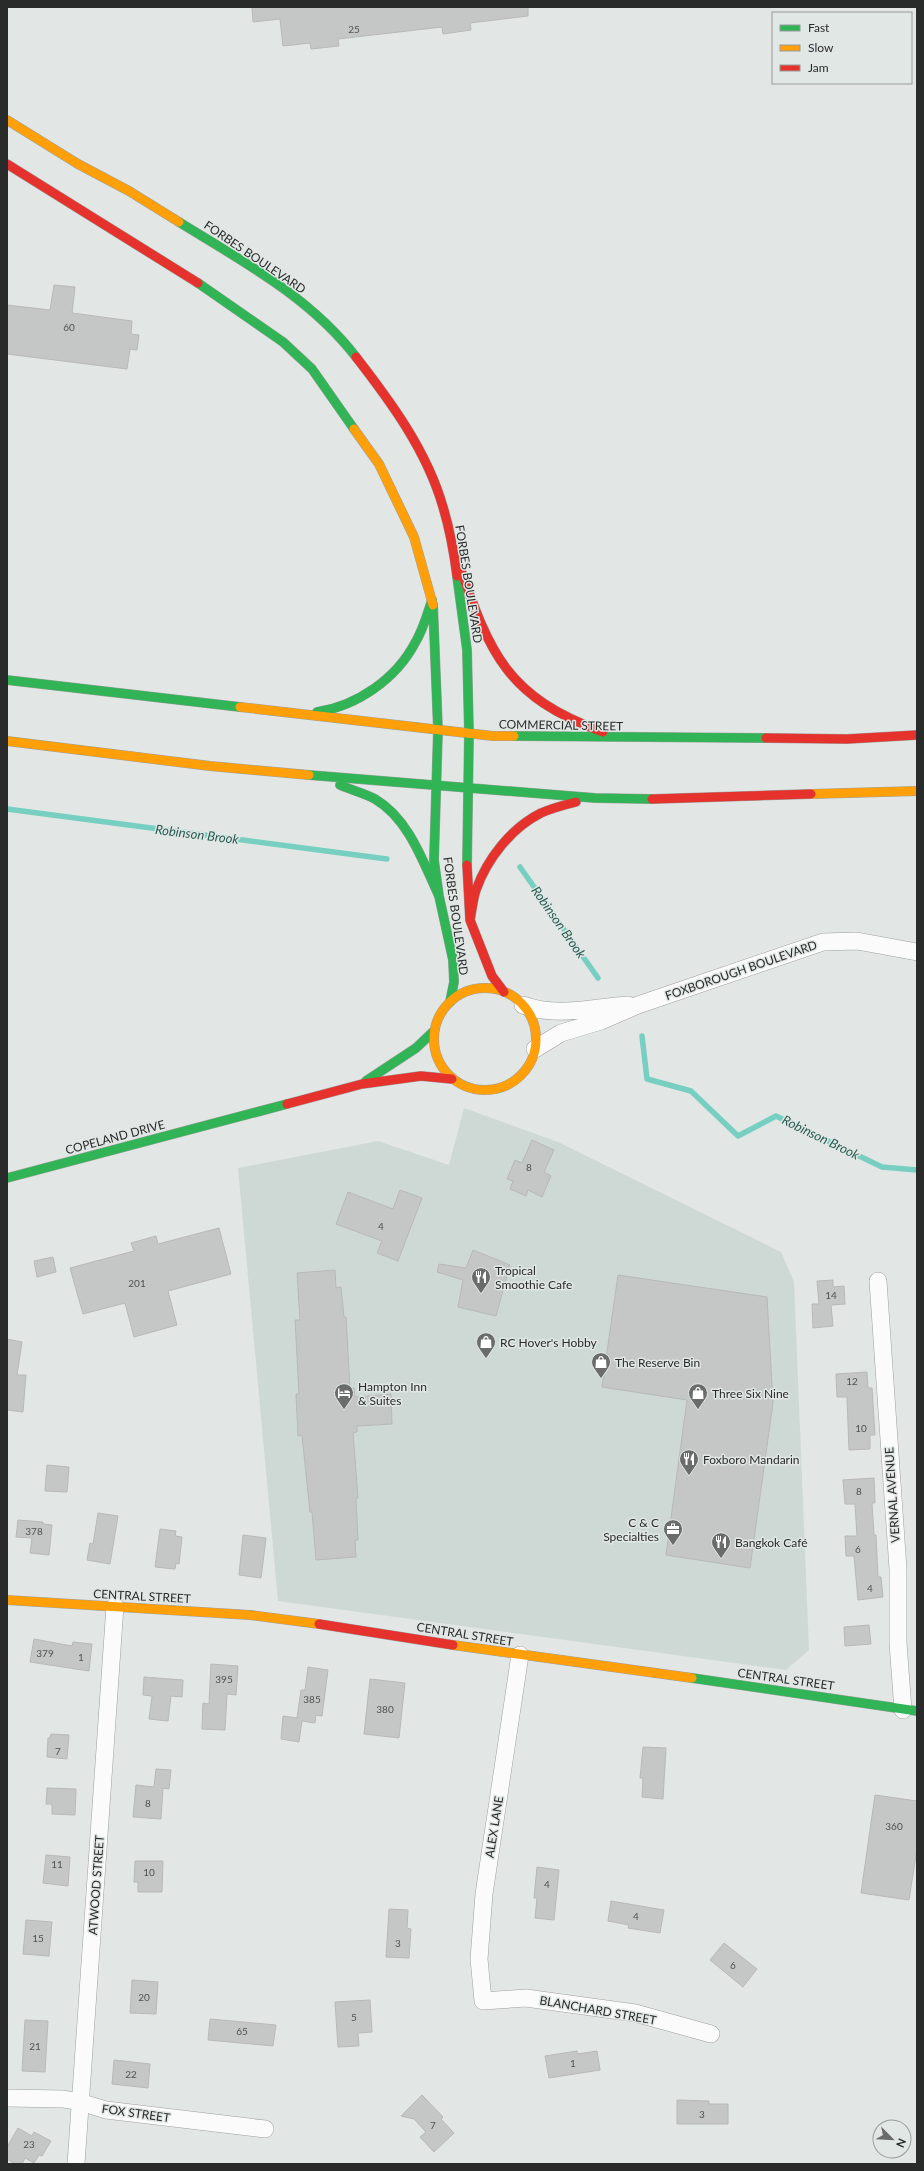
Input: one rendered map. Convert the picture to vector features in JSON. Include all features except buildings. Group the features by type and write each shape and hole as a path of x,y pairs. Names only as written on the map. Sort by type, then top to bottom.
{"main road":[{"name":"FORBES BOULEVARD","path":"7,120 78,164 129,191 250,265 290,292 332,329 386,396 424,459 443,506 453,548 467,650 469,734 467,788 467,889 470,920 492,976 504,992"},
{"name":"FORBES BOULEVARD","path":"7,164 178,269 283,342 312,369 379,464 414,537 432,600 436,633 438,730 434,860 439,896 453,960 454,982 450,1002"},
{"path":"453,548 483,627 496,655 521,688 558,713 580,724 615,737"},
{"path":"288,713 331,711 364,695 387,679 415,645 432,600"},
{"name":"COMMERCIAL STREET","path":"7,680 207,701 288,713 493,736 846,739 917,735"},
{"path":"7,741 210,766 595,798 677,798 917,791"},
{"path":"321,776 376,799 390,811 411,838 439,896"},
{"path":"470,920 476,891 487,865 515,832 535,816 550,809 595,798"},
{"name":"FOXBOROUGH BOULEVARD","path":"481,988 504,992 523,1005 534,1026 535,1049 526,1071 507,1086 484,1091 462,1085 452,1079 445,1072 437,1057 434,1042 434,1031 437,1020 450,1002 469,990 481,988"},
{"name":"FOXBOROUGH BOULEVARD","path":"362,1084 416,1048 434,1031"},
{"name":"FOXBOROUGH BOULEVARD","path":"228,1120 362,1084 421,1076 452,1079"},
{"name":"COPELAND DRIVE","path":"7,1178 228,1120"},
{"name":"CENTRAL STREET","path":"7,1600 256,1615 520,1655 784,1690 910,1711"}],"street":[{"name":"FOXBOROUGH BOULEVARD","path":"535,1049 561,1033 601,1021 638,1005 823,942 857,941 917,952"},
{"name":"FOXBOROUGH BOULEVARD","path":"523,1005 537,1010 557,1012 599,1007 638,1005"},
{"name":"VERNAL AVENUE","path":"878,1281 898,1569 898,1642 910,1711"},
{"name":"ATWOOD STREET","path":"76,2164 115,1606"},
{"name":"ALEX LANE","path":"482,2001 479,1959 484,1894 520,1655"},
{"name":"BLANCHARD STREET","path":"482,2001 526,1998 627,2012 711,2034"},
{"name":"FOX STREET","path":"7,2098 63,2099 80,2102 106,2110 265,2129"}],"shaded area":[{"path":"464,1108 558,1142 781,1252 794,1282 809,1650 786,1670 278,1601 238,1168 378,1141 449,1165"}],"waterway":[{"name":"Robinson Brook","path":"7,809 387,859"},
{"name":"Robinson Brook","path":"520,867 598,978"},
{"name":"Robinson Brook","path":"642,1036 647,1079 691,1091 738,1136 776,1116 882,1167 917,1170"}],"traffic: fast":[{"path":"179,222 251,266 296,298 318,316 356,357"},
{"path":"198,283 283,342 312,369 354,429"},
{"path":"457,576 467,650 469,734 467,865"},
{"path":"317,712 347,704 374,689 386,679 407,656 418,638 423,628 432,600"},
{"path":"433,605 438,730 434,860 439,896 453,960 454,982 450,1002"},
{"path":"7,680 240,707"},
{"path":"514,736 766,738"},
{"path":"309,775 595,798 652,799"},
{"path":"340,785 375,799 397,818 414,842 439,896"},
{"path":"366,1081 416,1048 434,1031"},
{"path":"7,1178 287,1104"},
{"path":"692,1678 917,1711"}],"traffic: slow":[{"path":"7,120 78,164 129,191 179,222"},
{"path":"354,429 379,464 414,537 433,605"},
{"path":"240,707 493,736 514,736"},
{"path":"7,741 210,766 309,775"},
{"path":"811,794 917,791"},
{"path":"485,988 505,992 513,996 521,1003 528,1011 532,1019 536,1039 532,1059 528,1067 521,1075 513,1082 505,1086 485,1090 465,1086 457,1082 449,1075 442,1067 438,1059 434,1039 438,1019 442,1011 449,1003 457,996 465,992 485,988"},
{"path":"7,1600 250,1615 319,1624"},
{"path":"453,1645 692,1678"}],"traffic: jam":[{"path":"7,164 198,283"},
{"path":"356,357 395,409 428,466 436,486 452,542 457,576"},
{"path":"453,548 476,612 488,639 502,662 519,683 540,701 568,717 603,732"},
{"path":"766,738 847,739 917,735"},
{"path":"652,799 811,794"},
{"path":"470,920 475,893 481,878 493,856 501,846 530,819 549,810 576,802"},
{"path":"467,865 470,920 492,976 504,992"},
{"path":"287,1104 362,1084 421,1076 452,1079"},
{"path":"319,1624 453,1645"}],"place":[{"name":"Tropical Smoothie Cafe","path":"481,1294"},
{"name":"RC Hover's Hobby","path":"486,1359"},
{"name":"The Reserve Bin","path":"601,1379"},
{"name":"Hampton Inn & Suites","path":"344,1410"},
{"name":"Three Six Nine","path":"698,1410"},
{"name":"Foxboro Mandarin","path":"689,1476"},
{"name":"C & C Specialties","path":"673,1546"},
{"name":"Bangkok Café","path":"721,1559"}]}
